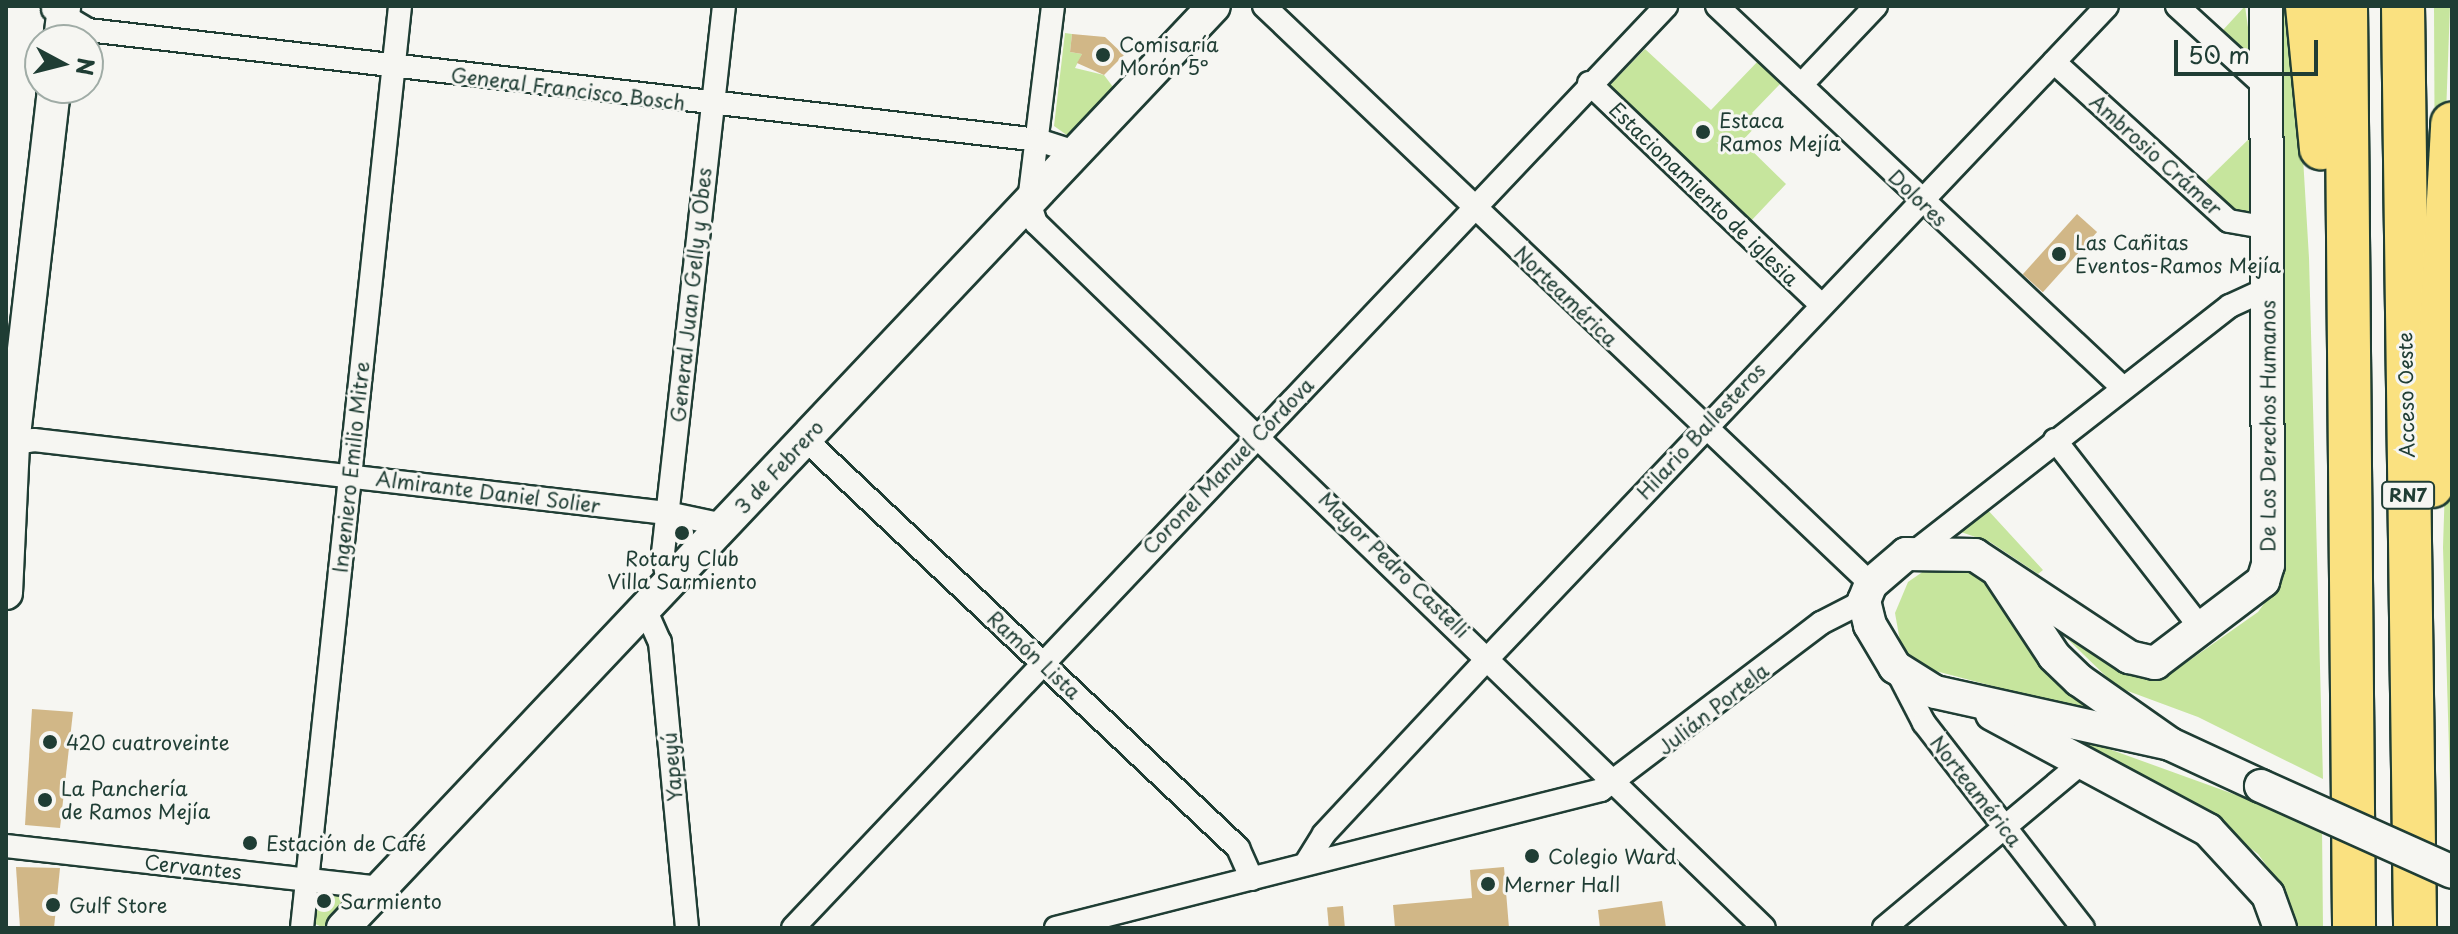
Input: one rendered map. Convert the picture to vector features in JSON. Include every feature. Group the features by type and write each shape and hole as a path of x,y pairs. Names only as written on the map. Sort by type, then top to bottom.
{"highway":[{"path":"2307,6 2349,449"},
{"path":"2346,6 2354,928"},
{"name":"Acceso Oeste","path":"2403,6 2415,928"},
{"path":"2412,810 2452,124"}],"street":[{"name":"Ingeniero Emilio Mitre","path":"302,928 400,6"},
{"name":"General Juan Gelly y Obes","path":"668,584 667,513 724,6"},
{"path":"1029,202 1053,6"},
{"name":"3 de Febrero","path":"355,923 381,888 1214,6"},
{"name":"Norteamérica","path":"1264,6 1703,429 1867,592 1870,625 1924,723 2083,928"},
{"name":"Coronel Manuel Córdova","path":"793,928 1589,83 1666,6"},
{"name":"Dolores","path":"1717,6 1921,202 2122,387"},
{"path":"1801,85 1876,6"},
{"name":"Hilario Ballesteros","path":"1306,863 1324,834 1490,656 1820,304 2107,6"},
{"path":"2177,6 2266,87"},
{"name":"De Los Derechos Humanos","path":"1916,551 1954,550 1994,565 2143,663 2164,660 2253,593 2268,565 2266,6"},
{"name":"General Francisco Bosch","path":"59,17 88,30 712,106 1038,140 1076,152"},
{"name":"Ambrosio Crámer","path":"2054,62 2229,221 2267,228"},
{"name":"Estacionamiento de iglesia","path":"1589,83 1820,304"},
{"path":"6,593 9,445 52,104"},
{"name":"Mayor Pedro Castelli","path":"1029,202 1036,223 1490,656 1764,928"},
{"name":"Julián Portela","path":"1056,928 1620,782 1821,623 1867,592 2122,387 2230,306 2267,289"},
{"name":"Ramón Lista","path":"805,439 1238,848 1252,879"},
{"name":"Almirante Daniel Solier","path":"9,445 34,440 667,513 724,525"},
{"path":"2055,440 2203,631"},
{"path":"1994,565 2064,666 2170,744"},
{"name":"Yapeyú","path":"645,609 660,642 687,928"},
{"path":"1895,667 1935,692 1971,705 2166,803 2226,846 2268,895 2280,928"},
{"path":"1971,705 2032,709 2170,744 2452,872"},
{"path":"1884,928 2085,760"},
{"name":"Cervantes","path":"6,846 381,888"}],"green space":[{"path":"2245,6 2251,49 2246,51 2223,30"},
{"path":"2281,6 2294,6 2309,258 2323,779 2198,717 2117,687 2049,621 2142,674 2173,672 2258,612 2282,579"},
{"path":"2434,6 2450,6 2442,223 2435,223"},
{"path":"1065,33 1072,34 1070,52 1082,54 1075,68 1104,75 1116,91 1071,138 1054,126"},
{"name":"Estaca Ramos Mejía","path":"1645,49 1711,110 1760,59 1783,81 1752,113 1760,122 1742,141 1786,184 1750,222 1608,87"},
{"path":"2256,132 2256,215 2239,216 2206,181"},
{"path":"2452,270 2452,850 2443,547"},
{"path":"1986,508 2043,570 2038,574 1990,542 1958,531"},
{"path":"1952,561 1986,576 2128,722 1913,665 1901,647 1895,613 1908,582 1934,564"},
{"path":"2026,719 2322,826 2323,928 2290,928 2275,877 2258,854 2219,824"},
{"path":"318,890 354,891 324,928 309,921"}],"building":[{"name":"Comisaría Morón 5°","path":"1072,34 1105,37 1124,55 1104,75 1077,63 1082,54 1070,52"},
{"name":"Las Cañitas Eventos-Ramos Mejía","path":"2077,214 2097,232 2043,292 2023,274"},
{"path":"32,709 73,712 60,828 25,825"},
{"path":"16,867 60,868 54,928 20,928"},
{"name":"Merner Hall","path":"1504,867 1509,928 1395,928 1393,905 1472,898 1470,870"},
{"path":"1662,901 1666,928 1600,928 1598,910"},
{"path":"1343,906 1345,928 1329,928 1327,907"}],"place":[{"name":"Comisaría Morón 5°","path":"1103,55"},
{"name":"Estaca Ramos Mejía","path":"1703,132"},
{"name":"Las Cañitas Eventos-Ramos Mejía","path":"2059,254"},
{"name":"Rotary Club Villa Sarmiento","path":"682,533"},
{"name":"420 cuatroveinte","path":"50,742"},
{"name":"La Panchería de Ramos Mejía","path":"45,800"},
{"name":"Estación de Café","path":"250,843"},
{"name":"Colegio Ward","path":"1532,856"},
{"name":"Merner Hall","path":"1488,884"},
{"name":"Sarmiento","path":"324,901"},
{"name":"Gulf Store","path":"53,905"}]}
